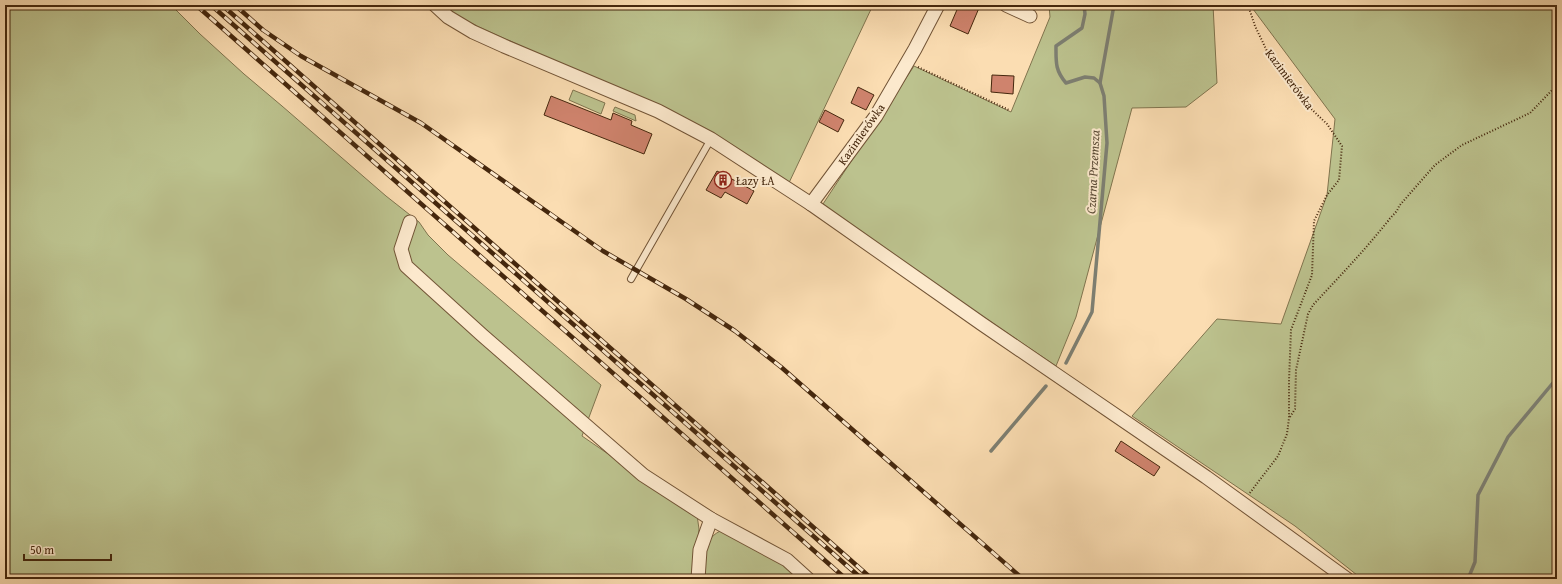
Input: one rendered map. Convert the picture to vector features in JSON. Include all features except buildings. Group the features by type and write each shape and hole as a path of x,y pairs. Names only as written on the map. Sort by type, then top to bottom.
{"street":[{"path":"435,5 448,17 473,32 658,110 711,139 811,204 1348,579"},
{"name":"Kazimierówka","path":"811,204 876,116 908,62 938,5"},
{"path":"1006,5 1030,16"},
{"path":"410,222 400,249 406,266 482,335 643,474 711,519 787,560 808,579"},
{"path":"698,579 700,550 711,519"}],"lane":[{"path":"631,279 711,139"}],"path":[{"name":"Kazimierówka","path":"1248,5 1254,26 1267,51 1298,93 1327,124 1342,146 1339,180 1327,195 1314,221 1312,275 1291,330 1289,418"},
{"path":"908,62 1009,110"},
{"path":"1241,503 1278,456 1287,434 1289,418 1295,409 1296,370 1308,314 1313,305 1365,250 1391,217 1397,212 1399,206 1435,165 1462,145 1530,113 1557,85"}],"green space":[{"path":"5,5 171,5 244,74 386,196 419,222 428,235 448,255 601,385 582,436 697,515 699,529 694,579 5,579"},
{"path":"442,5 873,5 787,187 717,135 453,15"},
{"path":"1049,5 1213,5 1217,83 1186,107 1132,108 1076,317 1056,366 821,207 914,66 1011,112 1050,17"},
{"path":"1250,5 1557,5 1557,579 1362,579 1295,526 1132,416 1217,319 1281,324 1327,195 1335,119"},
{"path":"573,90 605,103 601,114 569,100"},
{"path":"615,107 635,115 636,121 613,111"},
{"path":"723,530 791,555 816,579 701,579 705,550 711,538 716,533"}],"waterway":[{"name":"Czarna Przemsza","path":"1066,363 1092,312 1107,143 1104,96 1100,83 1094,78 1085,77 1066,83 1057,66 1056,46 1082,28 1085,14 1084,5"},
{"path":"1100,83 1114,5"},
{"name":"Czarna Przemsza","path":"1468,579 1475,562 1478,495 1508,437 1557,378"},
{"name":"Czarna Przemsza","path":"991,451 1046,386"}],"railway":[{"path":"196,5 846,579"},
{"path":"211,5 862,579"},
{"path":"222,5 872,579"},
{"path":"235,5 263,30 301,56 421,123 603,251 686,299 735,331 781,367 1023,579"}],"place":[{"name":"Łazy ŁA","path":"723,180"}]}
